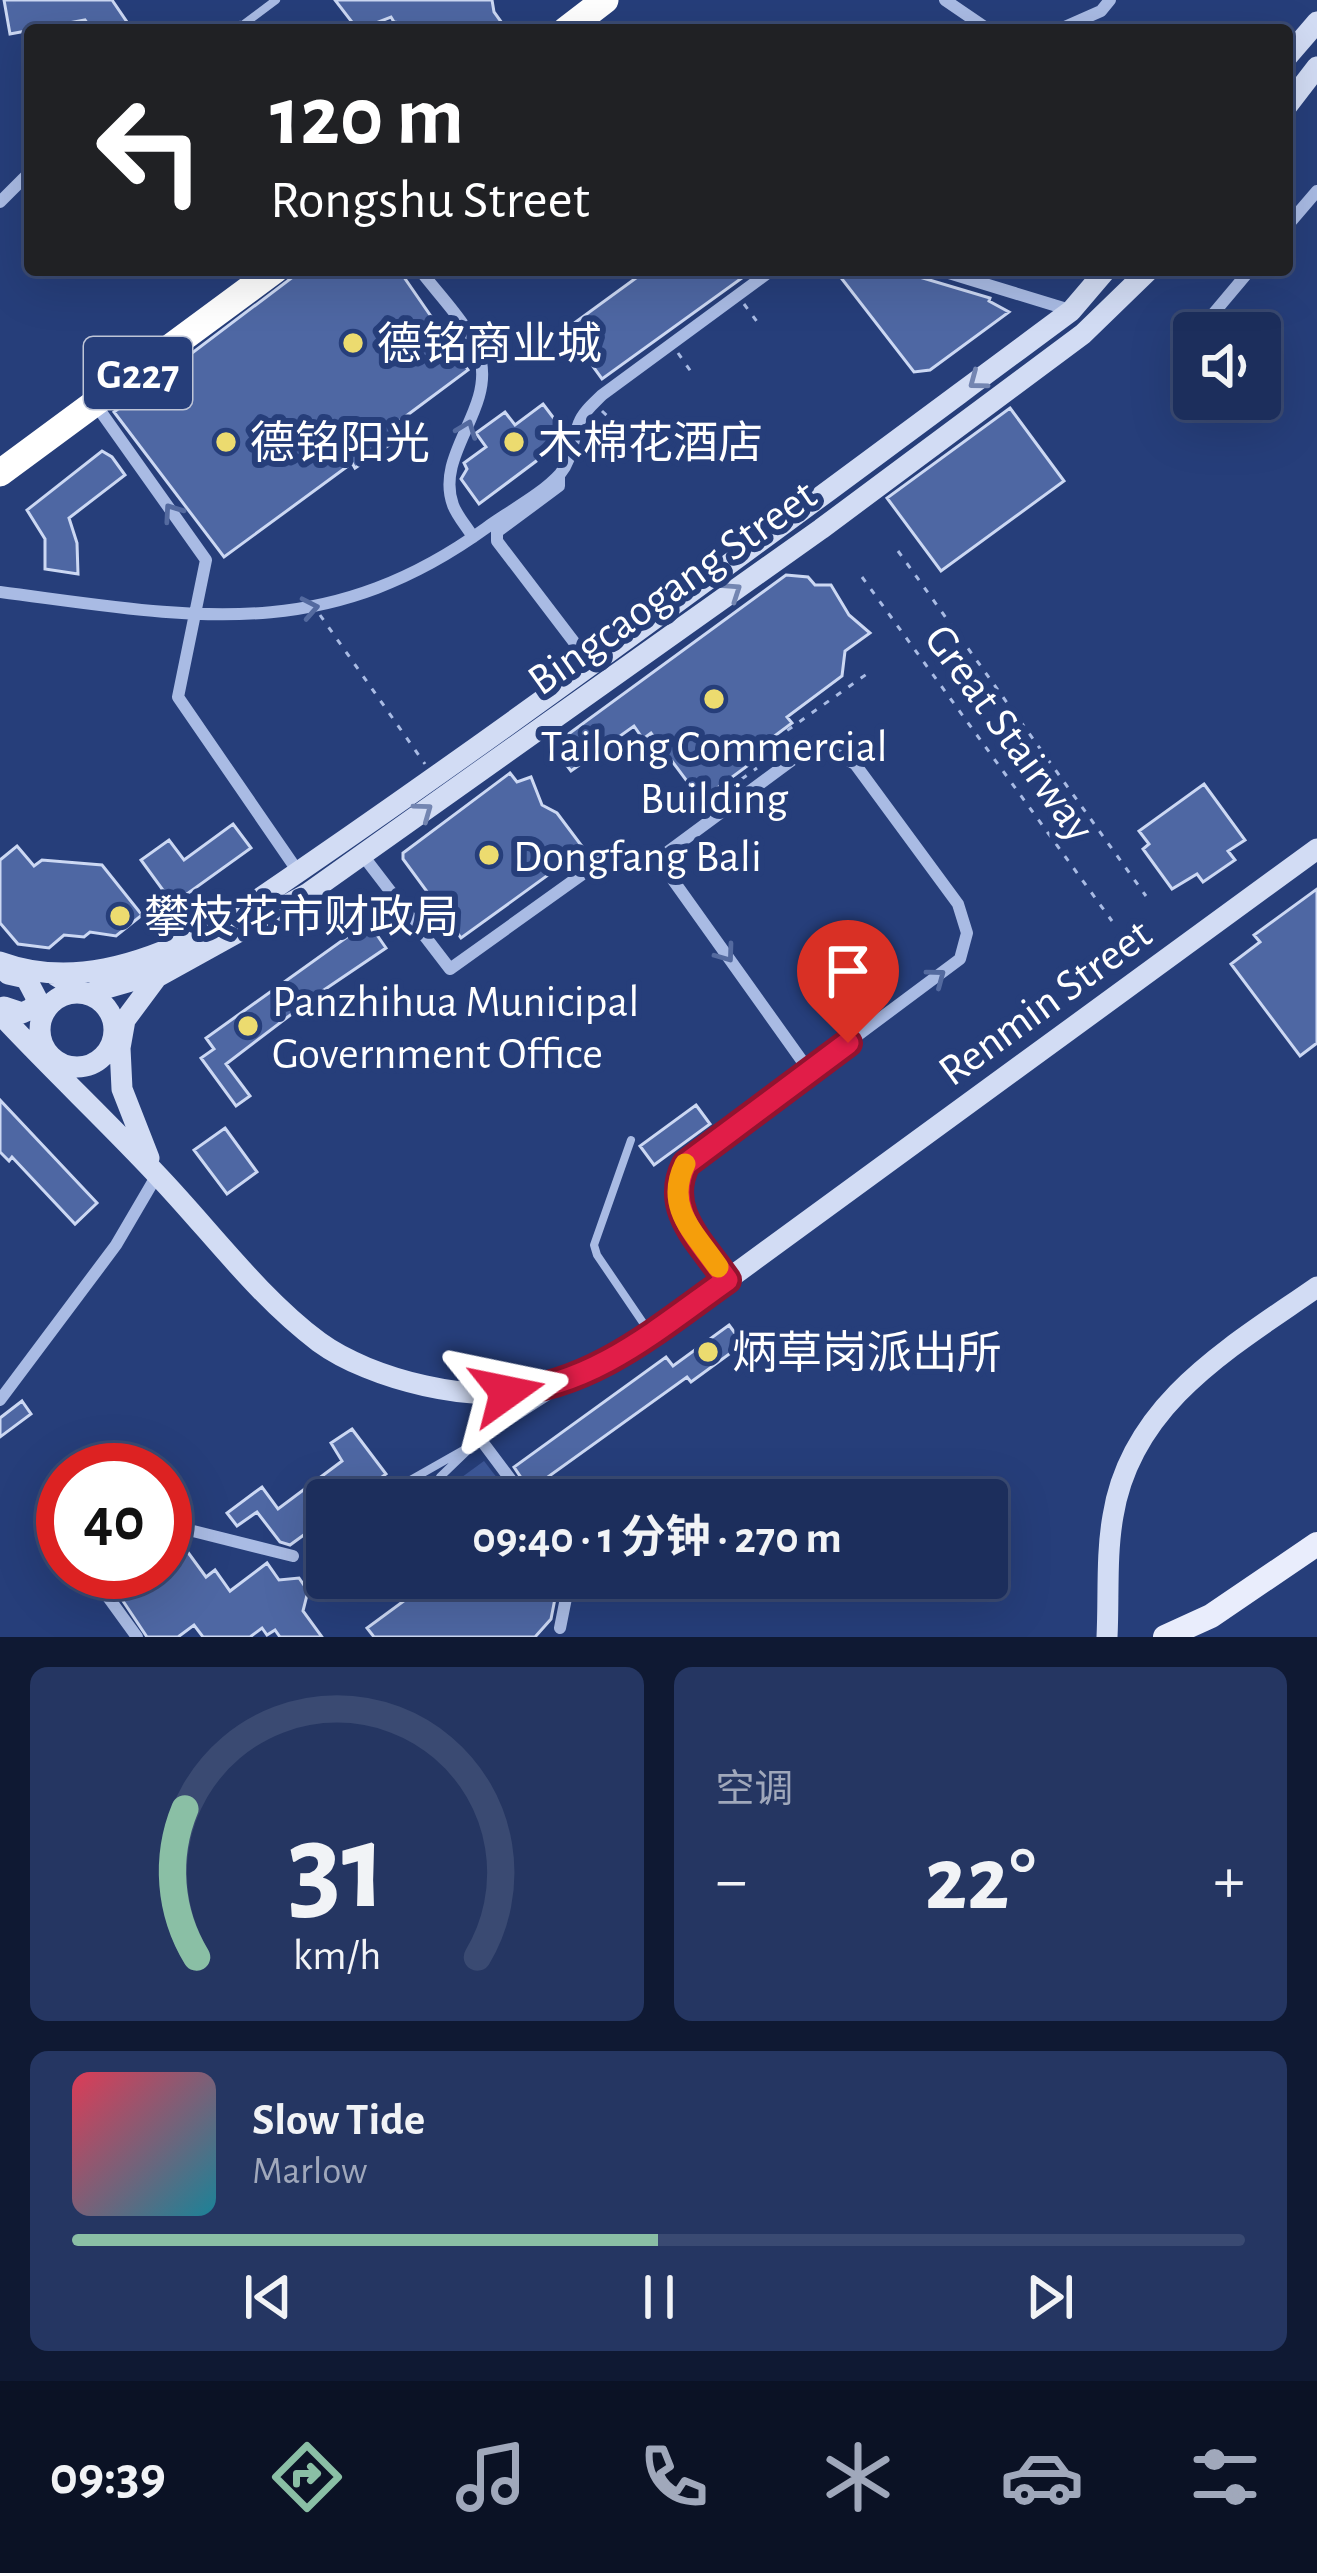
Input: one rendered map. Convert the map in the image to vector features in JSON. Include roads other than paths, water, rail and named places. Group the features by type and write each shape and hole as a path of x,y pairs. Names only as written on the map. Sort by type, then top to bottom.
{"highway":[{"path":"574,24 605,0"},
{"path":"596,24 627,0"},
{"name":"G227","path":"5,467 244,276"},
{"name":"G227","path":"5,467 267,276"}],"main road":[{"path":"1165,1637 1211,1616 1317,1544"}],"street":[{"path":"945,0 980,24"},
{"path":"1072,24 1101,11 1110,0"},
{"path":"1293,50 1317,22"},
{"path":"1293,98 1317,68"},
{"path":"0,202 24,178"},
{"path":"1293,219 1317,191"},
{"path":"424,276 476,346 482,368 482,389 452,466 450,486 454,506 473,537"},
{"path":"0,592 194,617 315,609 408,577 559,475 573,453 579,419 602,395 764,276"},
{"path":"958,276 1071,311"},
{"name":"Bingcaogang Street","path":"219,935 299,873 356,847 596,672 1071,311 1101,276"},
{"name":"Bingcaogang Street","path":"219,935 307,894 434,777 821,529 1083,334 1143,276"},
{"path":"1214,312 1245,276"},
{"path":"96,405 206,560 178,697 299,873"},
{"path":"559,475 559,486 497,532 497,541 596,672"},
{"path":"356,847 451,969 604,858 658,859 803,752 830,750 855,764 958,904 967,933 960,959 686,1164 674,1186 680,1212 727,1280"},
{"name":"Renmin Street","path":"131,1135 158,1174 278,1307 322,1344 371,1370 425,1385 480,1394 533,1390 583,1374 651,1334 1317,849"},
{"path":"658,859 810,1072"},
{"path":"55,975 140,961 219,935"},
{"path":"219,935 157,977 93,1064 82,1067 51,1057 40,1036 44,1014 61,997 86,994 147,973 219,935"},
{"path":"0,962 55,975 106,1007 116,1036 131,1135"},
{"path":"0,972 26,978 37,999 33,1008 22,1013 1,1008"},
{"path":"1,1008 100,1114 131,1135"},
{"path":"1,1008 131,1135"},
{"path":"116,1036 122,1089"},
{"path":"100,1114 85,1087 96,1073 110,1083 131,1135"},
{"path":"0,1400 116,1245 158,1174"},
{"path":"1107,1637 1113,1516 1130,1458 1162,1407 1208,1362 1317,1288"},
{"path":"478,1442 509,1479"},
{"path":"192,1531 293,1556"},
{"path":"109,1599 137,1637"},
{"path":"560,1628 566,1599"}],"lane":[{"path":"245,24 276,0"},
{"path":"632,1140 594,1245 651,1334"},
{"path":"412,1479 583,1374"},
{"path":"439,1479 478,1442 480,1394"},
{"path":"306,1548 293,1556 306,1566"}],"place":[{"name":"德铭商业城","path":"353,343"},
{"name":"德铭阳光","path":"226,442"},
{"name":"木棉花酒店","path":"514,442"},
{"name":"Tailong Commercial Building","path":"714,699"},
{"name":"Dongfang Bali","path":"489,855"},
{"name":"攀枝花市财政局","path":"120,916"},
{"name":"Panzhihua Municipal Government Office","path":"248,1026"},
{"name":"炳草岗派出所","path":"708,1352"}]}
